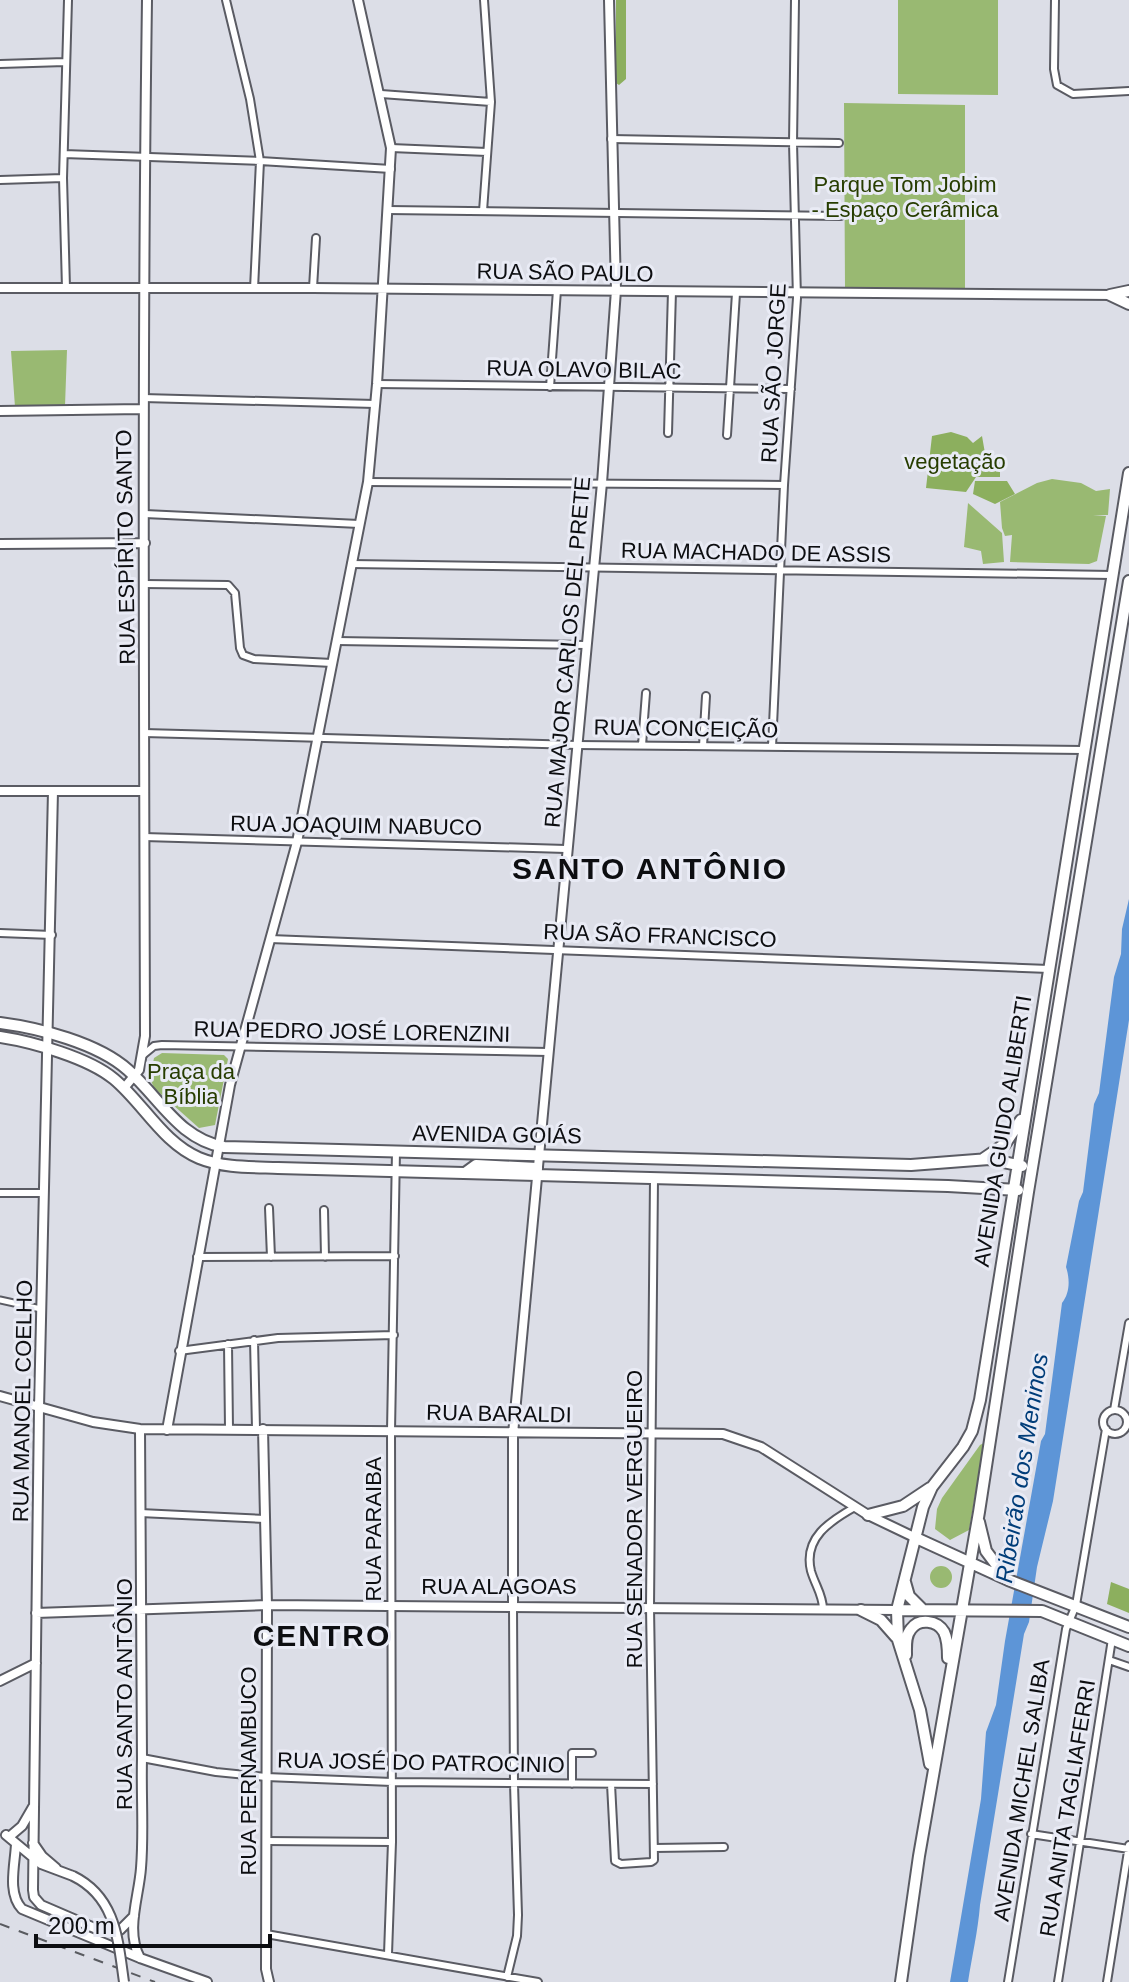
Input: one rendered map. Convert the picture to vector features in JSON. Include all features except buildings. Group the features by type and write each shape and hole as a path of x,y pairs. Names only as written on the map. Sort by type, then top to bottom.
{"main road":[{"path":"1110,295 1129,292"},
{"path":"1110,295 1129,304"},
{"name":"AVENIDA GUIDO ALIBERTI","path":"932,1778 920,1710 898,1640 897,1610 914,1537 932,1487 972,1431 980,1400 1129,473"},
{"name":"AVENIDA GUIDO ALIBERTI","path":"901,1982 949,1672 979,1512 1028,1192 1129,581"},
{"path":"1049,969 1061,993"},
{"name":"AVENIDA GOIÁS","path":"0,1023 48,1032 110,1058 135,1076 185,1129 199,1139 218,1146 911,1165 940,1165 983,1159 1032,1169"},
{"name":"AVENIDA GOIÁS","path":"0,1037 48,1050 101,1070 124,1088 183,1148 214,1163 278,1168 536,1172 654,1179 1014,1189 1028,1192"},
{"path":"983,1159 1012,1137 1027,1107"},
{"path":"868,1515 903,1506 932,1487"},
{"path":"979,1512 986,1551 1009,1580"},
{"name":"RUA BARALDI","path":"914,1537 1009,1580 1129,1627"},
{"path":"905,1576 909,1596 923,1610"},
{"path":"861,1610 884,1622 898,1640"},
{"name":"RUA ALAGOAS","path":"897,1610 1032,1610 1068,1622"},
{"path":"906,1668 909,1632 919,1623 929,1622 939,1626 945,1634 949,1672"},
{"path":"1068,1622 1129,1646"}],"street":[{"path":"66,288 63,178 68,0"},
{"name":"RUA ESPÍRITO SANTO","path":"124,1088 135,1076 143,1055 145,1036 145,514 142,398 147,0"},
{"path":"226,0 250,99 260,161 254,289"},
{"path":"167,1430 214,1163 240,1045 297,842 368,482 391,148 358,0"},
{"path":"483,211 491,102 484,0"},
{"name":"RUA MAJOR CARLOS DEL PRETE","path":"507,1977 517,1936 518,1915 514,1784 513,1434 602,483 616,290 609,0"},
{"name":"RUA SÃO JORGE","path":"772,747 784,485 797,294 793,143 795,0"},
{"path":"1055,0 1054,69 1057,85 1073,94 1129,91"},
{"path":"0,64 65,62"},
{"path":"381,94 491,102"},
{"path":"611,139 839,143"},
{"path":"391,148 487,152"},
{"path":"64,154 391,169"},
{"path":"0,180 63,178"},
{"path":"388,210 841,216"},
{"path":"313,288 316,238"},
{"name":"RUA SÃO PAULO","path":"0,288 1110,295"},
{"path":"550,387 557,290"},
{"path":"668,433 672,291"},
{"path":"727,435 736,293"},
{"name":"RUA OLAVO BILAC","path":"377,384 791,389"},
{"path":"142,398 375,404"},
{"path":"0,411 142,409"},
{"path":"368,482 784,485"},
{"path":"145,514 359,524"},
{"path":"0,544 145,543"},
{"name":"RUA MACHADO DE ASSIS","path":"351,564 1112,575"},
{"path":"145,584 228,585 235,593 243,655 254,659 332,663"},
{"path":"337,641 586,645"},
{"path":"642,745 646,693"},
{"path":"703,746 706,696"},
{"name":"RUA CONCEIÇÃO","path":"144,733 577,745 1083,750"},
{"path":"0,791 144,791"},
{"name":"RUA MANOEL COELHO","path":"33,1881 39,1408 53,791"},
{"name":"RUA JOAQUIM NABUCO","path":"144,837 566,849"},
{"path":"0,933 52,935"},
{"name":"RUA SÃO FRANCISCO","path":"270,939 1049,969"},
{"path":"143,1055 154,1046 145,1036"},
{"name":"RUA PEDRO JOSÉ LORENZINI","path":"154,1046 549,1052"},
{"name":"RUA PARAIBA","path":"388,1954 392,1842 391,1431 396,1151"},
{"name":"RUA SENADOR VERGUEIRO","path":"611,1784 615,1861 621,1864 649,1863 654,1860 650,1607 654,1179"},
{"path":"0,1193 44,1193"},
{"path":"269,1208 271,1257"},
{"path":"324,1210 325,1257"},
{"path":"197,1257 395,1256"},
{"path":"0,1300 42,1309"},
{"path":"1114,1410 1126,1417 1127,1429 1116,1434 1106,1429 1105,1418 1114,1410 1129,1323"},
{"path":"179,1351 254,1340 394,1335"},
{"path":"254,1340 259,1429"},
{"path":"228,1344 229,1429"},
{"name":"RUA BARALDI","path":"0,1396 93,1422 140,1429 706,1433 736,1437 761,1447 868,1515 914,1537"},
{"name":"RUA SANTO ANTÔNIO","path":"140,1429 143,1609 141,1870 134,1916 134,1945 140,1958"},
{"name":"RUA PERNAMBUCO","path":"259,1429 267,1605 266,1969 269,1982"},
{"name":"AVENIDA MICHEL SALIBA","path":"1008,1982 1068,1622 1076,1605 1106,1429"},
{"path":"823,1609 822,1597 811,1568 812,1546 818,1534 832,1520 855,1507"},
{"path":"140,1513 265,1519"},
{"name":"RUA ALAGOAS","path":"36,1613 267,1605 897,1610"},
{"name":"RUA ANITA TAGLIAFERRI","path":"1058,1982 1112,1639"},
{"path":"1109,1660 1129,1667"},
{"path":"0,1681 36,1663"},
{"path":"572,1784 572,1753 592,1753"},
{"name":"RUA JOSÉ DO PATROCINIO","path":"142,1758 216,1772 266,1777 392,1782 653,1784"},
{"path":"34,1803 22,1826 7,1836 33,1858 73,1876 98,1894 111,1913 124,1982"},
{"path":"1031,1834 1129,1848 1107,1982"},
{"path":"266,1841 392,1842"},
{"path":"33,1842 55,1870"},
{"path":"16,1844 14,1891 22,1909 207,1982"},
{"path":"654,1848 724,1847"},
{"path":"55,1870 33,1881 33,1894 38,1902 99,1930 120,1930 134,1916"},
{"path":"266,1934 538,1982"},
{"name":"RUA PERNAMBUCO","path":"261,1982 266,1969"}],"green space":[{"path":"616,0 626,0 626,79 619,85 616,83"},
{"path":"898,0 998,0 998,95 898,94"},
{"name":"Parque Tom Jobim - Espaço Cerâmica","path":"844,103 965,105 965,289 845,288"},
{"path":"67,350 65,406 15,407 11,351"},
{"name":"vegetação","path":"951,432 967,437 973,443 982,436 986,459 1000,462 1000,477 976,477 966,492 926,488 932,436"},
{"path":"1052,479 1081,483 1096,491 1110,489 1108,515 1093,515 1106,516 1097,561 1089,564 1010,562 1012,535 1005,536 1002,528 1000,502 1037,483"},
{"path":"975,481 1007,481 1015,494 995,504 973,494"},
{"name":"vegetação","path":"968,503 1002,533 1004,562 983,564 981,551 964,547"},
{"name":"Praça da Bíblia","path":"162,1053 224,1055 228,1059 215,1125 199,1128 154,1088 150,1078 154,1058"},
{"path":"984,1443 969,1530 950,1540 935,1529 937,1509"},
{"path":"941,1566 949,1569 952,1577 949,1585 941,1588 933,1585 930,1577 933,1569"},
{"path":"1111,1582 1129,1589 1129,1613 1107,1604"}],"water":[{"path":"1129,899 1129,1020 1053,1501 1024,1634 968,1982 950,1982 981,1799 986,1732 996,1705 1041,1441 1045,1434 1062,1303 1067,1295 1066,1267 1083,1192 1094,1104 1099,1093 1114,977 1121,954 1122,929"}],"railway":[{"path":"0,1924 155,1982"}],"district":[{"name":"SANTO ANTÔNIO","path":"650,869"},
{"name":"CENTRO","path":"322,1636"}],"water label":[{"name":"Ribeirão dos Meninos","path":"1022,1468"}]}
